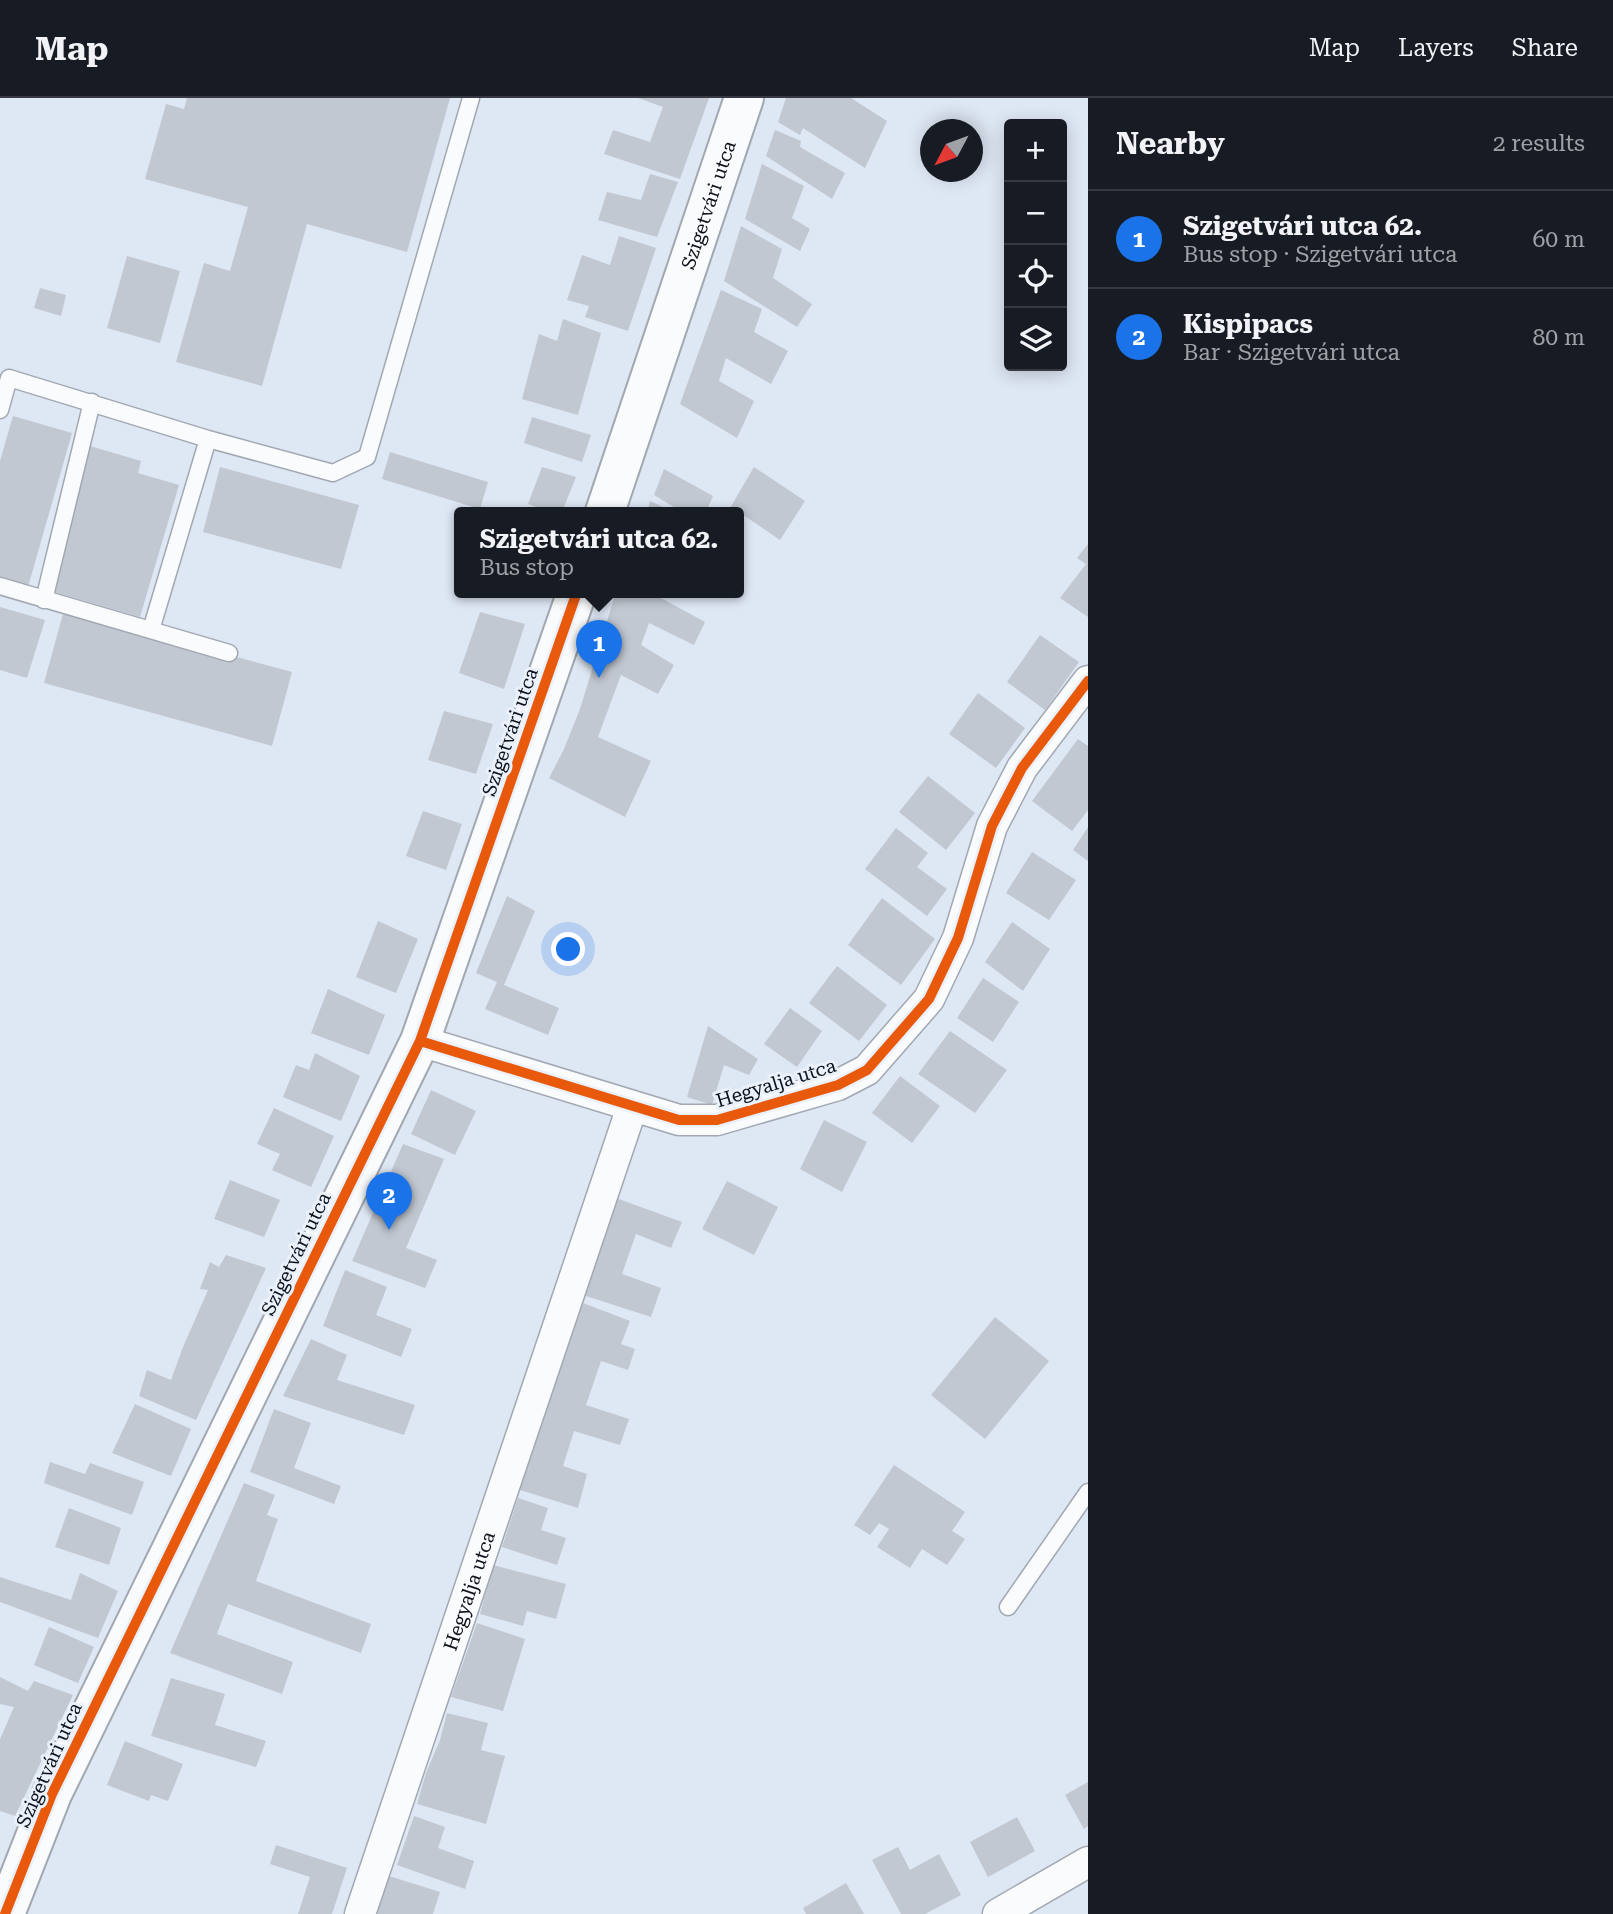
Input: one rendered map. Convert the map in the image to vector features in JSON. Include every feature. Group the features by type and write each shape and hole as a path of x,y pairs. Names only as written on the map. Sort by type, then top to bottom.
{"street":[{"name":"Szigetvári utca","path":"606,507 744,98"},
{"name":"Szigetvári utca","path":"5,1914 52,1794 420,1041 575,598"},
{"name":"Hegyalja utca","path":"420,1041 679,1121 717,1120 838,1085 867,1070 929,999 958,938 992,825 1022,768 1088,681"},
{"name":"Hegyalja utca","path":"360,1914 632,1107"},
{"path":"998,1914 1088,1862"}],"lane":[{"path":"0,410 9,378 208,439 332,473 368,457 471,98"},
{"path":"44,600 92,402"},
{"path":"151,630 208,439"},
{"path":"0,586 229,653"},
{"path":"1008,1606 1088,1492"}],"building":[{"path":"187,98 450,98 407,252 307,224 262,386 176,362 204,263 230,271 248,207 145,179 166,104 184,109"},
{"path":"638,98 709,98 680,179 604,154 613,130 650,142 663,107"},
{"path":"786,98 851,98 887,121 865,168 803,128 800,135 778,122"},
{"path":"775,130 801,141 800,147 845,173 832,199 766,156"},
{"path":"762,164 804,186 792,218 810,229 800,251 745,219"},
{"path":"650,174 678,182 657,237 598,220 607,192 641,200"},
{"path":"741,226 782,249 773,278 812,304 797,327 724,281"},
{"path":"619,236 656,248 628,331 585,317 589,306 567,300 582,255 610,265"},
{"path":"127,256 180,271 160,343 107,328"},
{"path":"40,288 66,295 61,316 34,308"},
{"path":"721,290 762,309 754,332 788,351 771,384 726,358 719,381 754,401 737,438 680,404"},
{"path":"563,319 601,333 578,415 522,399 539,334 557,341"},
{"path":"13,416 72,433 28,587 0,579 0,461"},
{"path":"532,417 591,435 582,462 524,443"},
{"path":"90,446 141,461 138,473 179,485 140,617 48,590"},
{"path":"390,452 488,482 481,507 473,507 382,479"},
{"path":"220,467 359,505 341,569 203,532"},
{"path":"542,467 576,477 564,507 536,507 528,504"},
{"path":"754,467 805,501 780,540 744,515 744,507 731,507"},
{"path":"664,469 713,496 708,507 674,507 654,495"},
{"path":"650,501 663,507 648,507"},
{"path":"1088,544 1088,617 1060,598 1086,564 1077,558"},
{"path":"614,598 661,598 705,622 694,645 649,623 641,645 674,665 658,694 621,675 598,737 651,761 625,817 549,778 580,709"},
{"path":"0,607 45,620 27,678 0,670"},
{"path":"64,610 292,672 272,746 44,683"},
{"path":"480,612 525,624 504,689 459,673"},
{"path":"1040,635 1079,662 1045,710 1007,682"},
{"path":"978,693 1025,728 996,768 949,734"},
{"path":"444,711 493,724 476,774 428,760"},
{"path":"1078,739 1088,746 1088,810 1072,831 1032,801"},
{"path":"928,776 975,813 946,850 899,812"},
{"path":"423,811 462,824 446,870 406,856"},
{"path":"1088,827 1088,861 1073,850"},
{"path":"896,828 928,853 917,867 947,889 927,916 865,869"},
{"path":"1032,852 1076,880 1049,920 1006,893"},
{"path":"507,896 535,911 504,985 559,1008 548,1035 485,1009 497,982 476,973"},
{"path":"882,898 935,939 901,985 848,945"},
{"path":"378,921 418,939 396,993 356,977"},
{"path":"1012,922 1050,949 1023,991 985,962"},
{"path":"837,966 887,1005 859,1041 809,1003"},
{"path":"983,978 1019,1002 993,1042 957,1018"},
{"path":"328,989 385,1015 369,1055 311,1033"},
{"path":"790,1008 822,1031 797,1067 764,1044"},
{"path":"708,1026 758,1059 749,1075 724,1065 712,1105 687,1097"},
{"path":"950,1031 1007,1070 975,1113 918,1074"},
{"path":"315,1053 360,1076 341,1121 283,1097 296,1065 309,1070"},
{"path":"900,1076 940,1106 912,1143 872,1113"},
{"path":"431,1090 476,1111 455,1155 411,1134"},
{"path":"274,1108 334,1136 311,1187 272,1170 280,1154 257,1144"},
{"path":"824,1120 867,1142 842,1192 800,1169"},
{"path":"403,1144 444,1159 406,1248 437,1260 425,1288 352,1261"},
{"path":"230,1180 280,1200 264,1237 214,1219"},
{"path":"727,1181 778,1207 754,1255 702,1229"},
{"path":"616,1198 682,1222 671,1248 636,1234 622,1274 661,1288 651,1317 583,1295"},
{"path":"226,1255 266,1268 196,1420 139,1396 147,1370 171,1380 208,1290 200,1289 210,1262 219,1267"},
{"path":"345,1270 387,1287 376,1315 412,1329 401,1357 323,1326"},
{"path":"583,1303 630,1321 621,1344 635,1349 628,1370 601,1361 586,1405 629,1419 620,1445 574,1431 563,1466 587,1474 578,1508 520,1490"},
{"path":"995,1317 1049,1361 985,1439 931,1395"},
{"path":"311,1339 347,1355 337,1380 415,1405 404,1435 283,1396"},
{"path":"135,1404 191,1429 171,1476 112,1453"},
{"path":"274,1409 311,1423 294,1468 341,1486 334,1504 250,1472"},
{"path":"50,1462 85,1474 90,1463 144,1482 132,1515 44,1483"},
{"path":"894,1465 965,1512 952,1531 965,1539 947,1565 922,1549 910,1568 877,1547 889,1529 879,1523 870,1535 854,1525"},
{"path":"244,1483 275,1495 267,1515 278,1519 256,1581 371,1624 361,1653 228,1604 217,1634 293,1662 282,1694 170,1653"},
{"path":"518,1498 548,1508 541,1530 566,1538 557,1565 502,1547"},
{"path":"69,1508 121,1528 109,1565 55,1547"},
{"path":"493,1565 566,1584 556,1619 527,1611 523,1626 480,1614"},
{"path":"80,1573 118,1591 98,1638 0,1602 0,1577 71,1600"},
{"path":"477,1623 525,1639 503,1711 451,1697"},
{"path":"49,1627 94,1647 78,1683 34,1665"},
{"path":"0,1677 28,1691 34,1681 73,1695 15,1816 0,1811 0,1739 14,1707 0,1704"},
{"path":"171,1678 225,1694 215,1725 266,1741 256,1767 151,1736"},
{"path":"447,1713 488,1723 481,1750 505,1756 486,1824 417,1804"},
{"path":"125,1741 183,1764 168,1801 151,1795 149,1801 107,1785"},
{"path":"1088,1782 1088,1826 1084,1829 1065,1795"},
{"path":"414,1816 445,1827 438,1848 474,1861 465,1889 397,1865"},
{"path":"1017,1817 1035,1851 988,1877 970,1842"},
{"path":"276,1845 347,1868 332,1914 298,1914 310,1877 270,1864"},
{"path":"898,1847 910,1870 939,1854 961,1895 925,1914 901,1914 872,1860"},
{"path":"389,1876 440,1892 433,1914 377,1914"},
{"path":"846,1883 864,1914 806,1914 803,1908"}],"cycle path":[{"path":"5,1914 52,1794 420,1041 575,598"},
{"path":"420,1041 679,1120 717,1120 838,1085 867,1070 929,999 958,938 992,826 1022,768 1088,681"}],"place":[{"name":"Szigetvári utca 62.","path":"599,678"},
{"name":"Kispipacs","path":"389,1230"}]}
